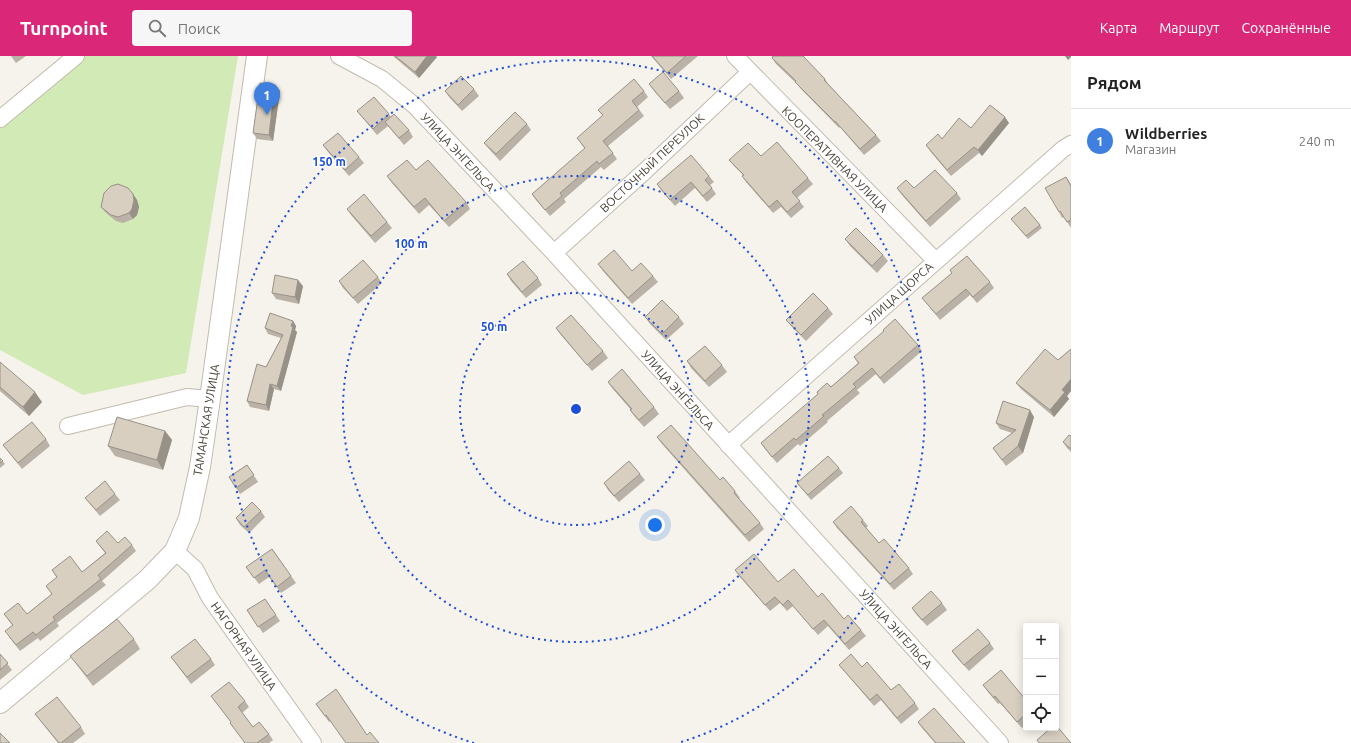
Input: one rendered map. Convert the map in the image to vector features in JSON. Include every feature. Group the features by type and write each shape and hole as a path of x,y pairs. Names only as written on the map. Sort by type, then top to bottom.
{"street":[{"path":"0,119 76,56"},
{"name":"ТАМАНСКАЯ УЛИЦА","path":"0,703 147,580 175,551 189,518 200,466 210,399 257,56"},
{"name":"УЛИЦА ЭНГЕЛЬСА","path":"339,56 382,79 415,106 554,253 1000,743"},
{"name":"КООПЕРАТИВНАЯ УЛИЦА","path":"735,56 936,261"},
{"name":"ВОСТОЧНЫЙ ПЕРЕУЛОК","path":"554,253 750,72"},
{"name":"УЛИЦА ЩОРСА","path":"728,445 1063,149 1071,144"},
{"path":"68,426 187,397 210,399"},
{"name":"НАГОРНАЯ УЛИЦА","path":"175,551 195,569 210,598 313,743"}],"green space":[{"path":"84,56 238,56 186,373 83,395 0,350 0,126"}],"building":[{"path":"395,56 427,56 415,72"},
{"path":"652,56 686,56 667,73"},
{"path":"773,56 803,56 876,135 860,149 835,121 772,58"},
{"path":"663,72 679,91 665,103 649,84"},
{"path":"461,76 474,89 458,105 445,91"},
{"path":"634,79 644,91 632,101 639,110 603,141 613,153 599,164 597,161 560,193 562,196 545,210 532,194 585,148 577,138 603,115 598,110"},
{"path":"260,83 275,85 269,135 253,133"},
{"path":"374,97 389,114 373,129 357,111"},
{"path":"990,105 1005,117 978,150 974,147 947,170 926,145 938,134 942,139 959,118 971,128"},
{"path":"515,112 527,124 496,154 484,143"},
{"path":"394,114 409,130 399,138 385,122"},
{"path":"338,133 359,157 345,170 323,145"},
{"path":"777,142 808,178 792,192 800,201 787,212 777,200 769,207 742,176 744,175 729,160 748,143 761,156"},
{"path":"691,155 709,176 705,180 712,188 703,196 691,182 670,200 657,184"},
{"path":"407,160 416,170 428,160 466,202 444,221 425,198 414,207 387,176"},
{"path":"935,170 957,193 926,221 897,188 906,180 914,188"},
{"path":"1066,177 1071,186 1071,220 1067,222 1060,211 1059,212 1045,188"},
{"path":"118,184 128,188 133,194 134,200 132,209 129,213 118,217 111,215 101,207 104,193 111,186"},
{"path":"364,194 387,222 371,236 347,209"},
{"path":"1025,207 1040,225 1026,236 1011,219"},
{"path":"856,228 883,255 872,266 845,239"},
{"path":"614,250 632,271 641,263 653,276 628,298 598,264"},
{"path":"967,256 990,282 973,297 966,289 936,314 922,298 952,273 950,270"},
{"path":"363,260 378,277 353,298 339,281"},
{"path":"523,261 538,278 522,292 507,274"},
{"path":"275,275 298,280 295,297 272,293"},
{"path":"813,293 828,308 801,335 786,320"},
{"path":"662,300 679,317 662,334 645,317"},
{"path":"270,313 293,321 291,326 293,327 277,386 270,384 266,405 247,401 257,364 266,367 283,335 265,328"},
{"path":"571,315 603,351 587,365 556,328"},
{"path":"895,319 918,345 880,378 872,368 853,384 856,387 822,415 824,416 796,440 794,438 772,457 761,443 818,394 817,392 827,383 831,387 859,363 854,357 884,331 883,330"},
{"path":"705,346 722,365 705,381 687,361"},
{"path":"1045,349 1058,360 1071,349 1071,379 1062,390 1065,392 1050,410 1016,383"},
{"path":"0,362 35,392 23,407 0,387"},
{"path":"622,369 654,407 639,420 630,410 632,409 608,382"},
{"path":"1003,401 1030,410 1018,446 1002,460 993,448 1016,430 996,423"},
{"path":"117,417 165,431 157,460 108,446"},
{"path":"32,422 46,439 18,463 3,445"},
{"path":"671,425 720,480 723,477 735,491 734,493 760,523 745,535 657,437"},
{"path":"1069,435 1071,436 1071,449 1063,442"},
{"path":"828,456 839,468 808,495 797,483"},
{"path":"629,461 640,474 614,496 604,483"},
{"path":"247,465 254,475 236,488 229,477"},
{"path":"105,481 115,494 96,510 85,498"},
{"path":"252,502 261,511 244,527 236,518"},
{"path":"851,506 863,520 861,522 879,543 884,539 909,568 890,584 833,522"},
{"path":"107,531 118,543 125,537 132,545 98,575 101,579 53,617 55,620 36,635 33,632 16,645 5,631 13,625 4,614 18,603 27,614 52,594 46,586 57,577 52,570 70,556 82,572 106,553 96,541"},
{"path":"272,549 291,576 277,587 265,570 254,578 246,567"},
{"path":"754,554 778,582 794,569 818,597 822,593 844,619 848,615 861,630 845,644 824,620 813,629 788,600 783,605 775,597 765,605 735,570"},
{"path":"931,591 942,603 922,620 912,608"},
{"path":"265,599 276,615 258,627 247,610"},
{"path":"117,619 134,639 87,676 70,656"},
{"path":"978,629 990,643 964,665 952,651"},
{"path":"195,639 211,659 187,677 171,657"},
{"path":"0,654 8,663 0,670"},
{"path":"851,654 862,667 867,662 891,690 899,684 915,703 897,718 877,694 870,700 839,665"},
{"path":"1001,670 1023,696 1023,717 1017,722 995,696 994,698 983,685"},
{"path":"229,682 245,701 238,707 253,727 259,722 269,734 257,743 245,743 211,696"},
{"path":"336,689 367,735 370,732 379,743 346,743 326,715 325,716 316,704"},
{"path":"57,697 81,727 61,743 59,743 35,714"},
{"path":"934,708 965,743 936,743 918,722"},
{"path":"1059,729 1071,743 1039,743 1037,740 1048,731 1059,731"},
{"path":"0,733 10,743 0,743"}],"place":[{"name":"Wildberries","path":"267,115"}]}
